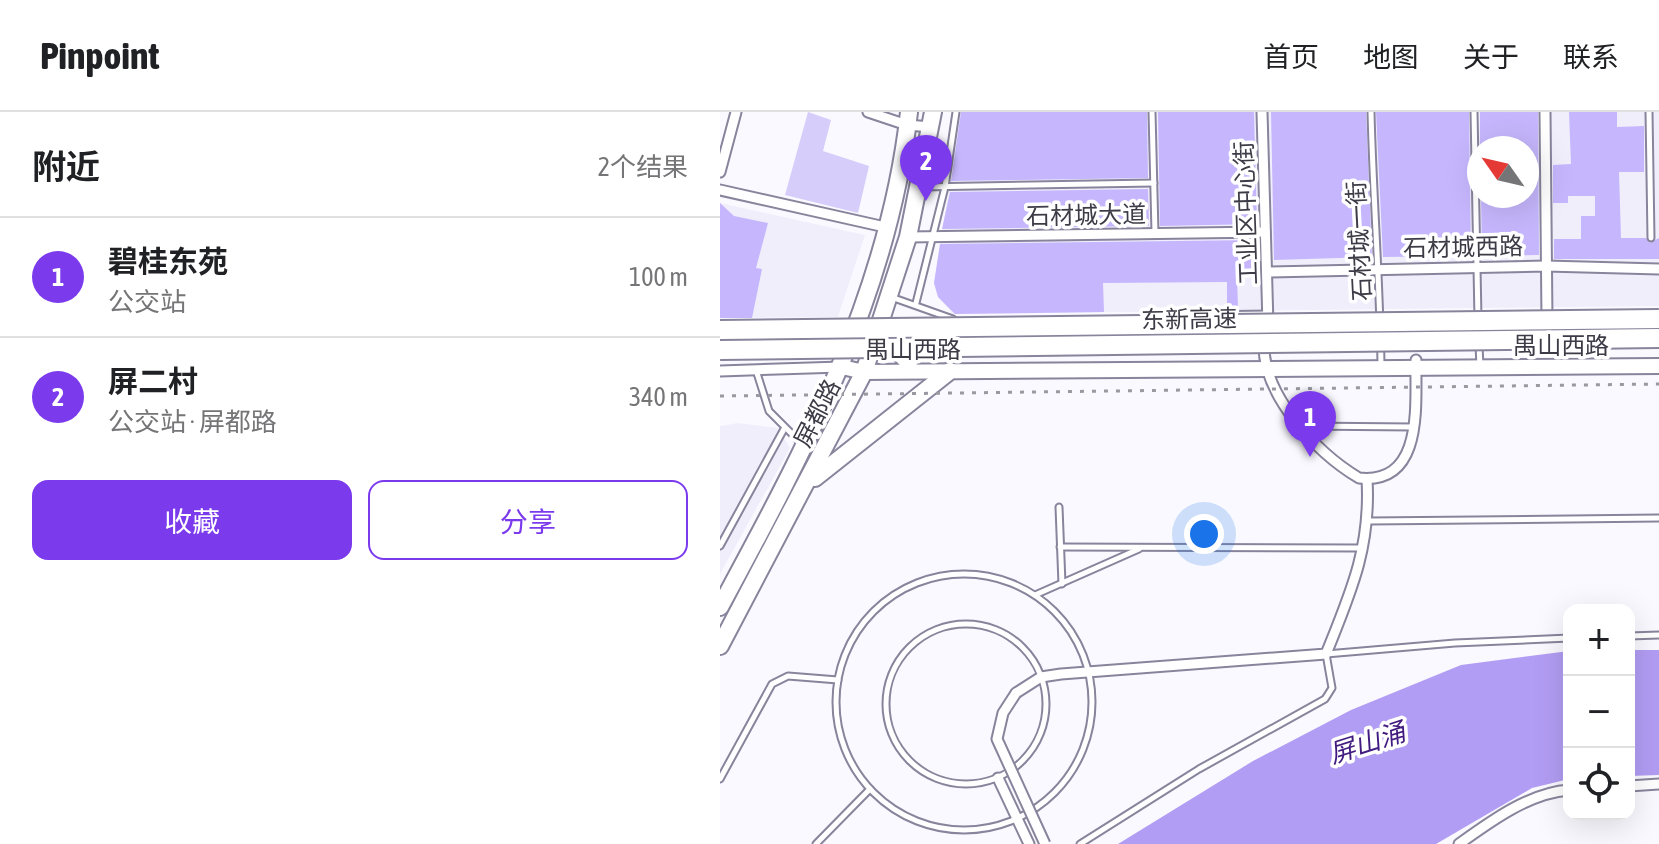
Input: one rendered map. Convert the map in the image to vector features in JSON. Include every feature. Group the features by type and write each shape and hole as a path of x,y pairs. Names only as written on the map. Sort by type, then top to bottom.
{"highway":[{"name":"屏都路","path":"720,607 805,446 842,367 874,276 908,118"},
{"name":"屏都路","path":"720,646 866,367 908,237 932,119"},
{"path":"888,305 886,338 909,363"},
{"name":"东新高速","path":"720,330 1659,319"},
{"name":"东新高速","path":"720,350 1659,338"},
{"path":"805,488 828,465 950,371"}],"main road":[{"name":"禺山西路","path":"1548,363 1659,358"},
{"name":"禺山西路","path":"866,367 909,363 1265,365"},
{"name":"禺山西路","path":"842,367 950,371 1480,363 1659,366"}],"street":[{"path":"720,172 736,112"},
{"path":"868,112 932,119"},
{"name":"工业区中心街","path":"1262,112 1270,314 1265,365"},
{"path":"1545,112 1548,363"},
{"path":"720,190 885,227"},
{"name":"石材城大道","path":"908,237 1265,232"},
{"name":"石材城西路","path":"1267,272 1654,265"},
{"path":"1265,365 1302,426 1342,466 1367,479 1382,477 1402,463 1412,443 1416,364"},
{"path":"720,371 842,367"},
{"path":"1045,844 997,739 1003,713 1016,693 1041,677 1326,654 1363,548 1369,521 1367,479"},
{"path":"998,778 1029,844"},
{"path":"1635,786 1659,784"},
{"path":"1459,844 1496,817 1554,791 1563,790"}],"lane":[{"path":"916,303 945,187 956,112"},
{"path":"1152,112 1155,234"},
{"name":"石材城一街","path":"1371,112 1376,269 1382,301 1381,364"},
{"path":"1474,112 1480,363"},
{"path":"1649,112 1651,238"},
{"path":"920,187 1154,183"},
{"path":"888,305 916,303 952,319 1095,317"},
{"path":"1191,316 1270,314"},
{"path":"756,370 763,398 784,429 805,446"},
{"path":"1302,426 1414,427"},
{"path":"720,546 784,429"},
{"path":"1059,507 1062,584"},
{"path":"1369,521 1659,518"},
{"path":"1060,547 1363,548"},
{"path":"1035,595 1143,547"},
{"path":"970,574 993,577 1035,595 1050,607 1074,637 1088,672 1090,722 1078,758 1057,789 1017,818 965,830 939,828 913,820 870,789 852,766 841,738 836,709 838,680 854,637 868,618 904,589 936,578 970,574"},
{"path":"979,625 1017,642 1041,677 1046,701 1039,735 1018,765 998,778 956,784 936,779 917,769 902,754 889,725 886,693 892,673 918,639 937,629 979,625"},
{"path":"1635,636 1659,635"},
{"path":"1080,844 1199,769 1325,699 1332,688 1326,654 1455,643 1563,638"},
{"path":"720,779 772,684 788,676 838,680"},
{"path":"816,844 870,789"}],"shaded area":[{"path":"808,112 831,120 823,151 869,166 858,213 785,195"},
{"path":"961,112 1659,112 1659,306 953,314 938,297 934,283"},
{"path":"720,203 865,235 838,317 720,318"},
{"path":"738,423 778,428 790,448 720,574 720,426"}],"water":[{"path":"1635,650 1659,650 1659,775 1635,776"},
{"name":"屏山涌","path":"1563,652 1563,780 1532,788 1436,844 1118,844 1253,761 1351,710 1461,665"}],"building":[{"path":"961,112 1147,112 1148,178 951,181"},
{"path":"1158,112 1254,112 1257,224 1160,226"},
{"path":"1271,112 1366,112 1372,257 1274,260"},
{"path":"1376,112 1469,112 1467,208 1470,208 1471,256 1383,257"},
{"path":"1480,112 1538,112 1538,136 1480,136"},
{"path":"1569,112 1617,112 1617,127 1644,126 1644,172 1619,172 1621,238 1646,238 1650,243 1659,238 1659,259 1554,259 1554,239 1581,239 1581,216 1595,216 1595,196 1568,196 1568,203 1553,203 1553,165 1571,164"},
{"path":"1148,189 1149,226 942,229 950,192"},
{"path":"720,203 734,216 768,223 756,268 762,269 752,318 720,318"},
{"path":"1481,208 1539,208 1539,255 1482,256"},
{"path":"1256,240 1256,274 1237,274 1238,309 1227,309 1227,282 1103,283 1104,312 955,314 938,297 934,283 940,244"}],"railway":[{"path":"720,396 1659,384"}],"place":[{"name":"屏二村","path":"926,201"},
{"name":"碧桂东苑","path":"1310,457"}]}
